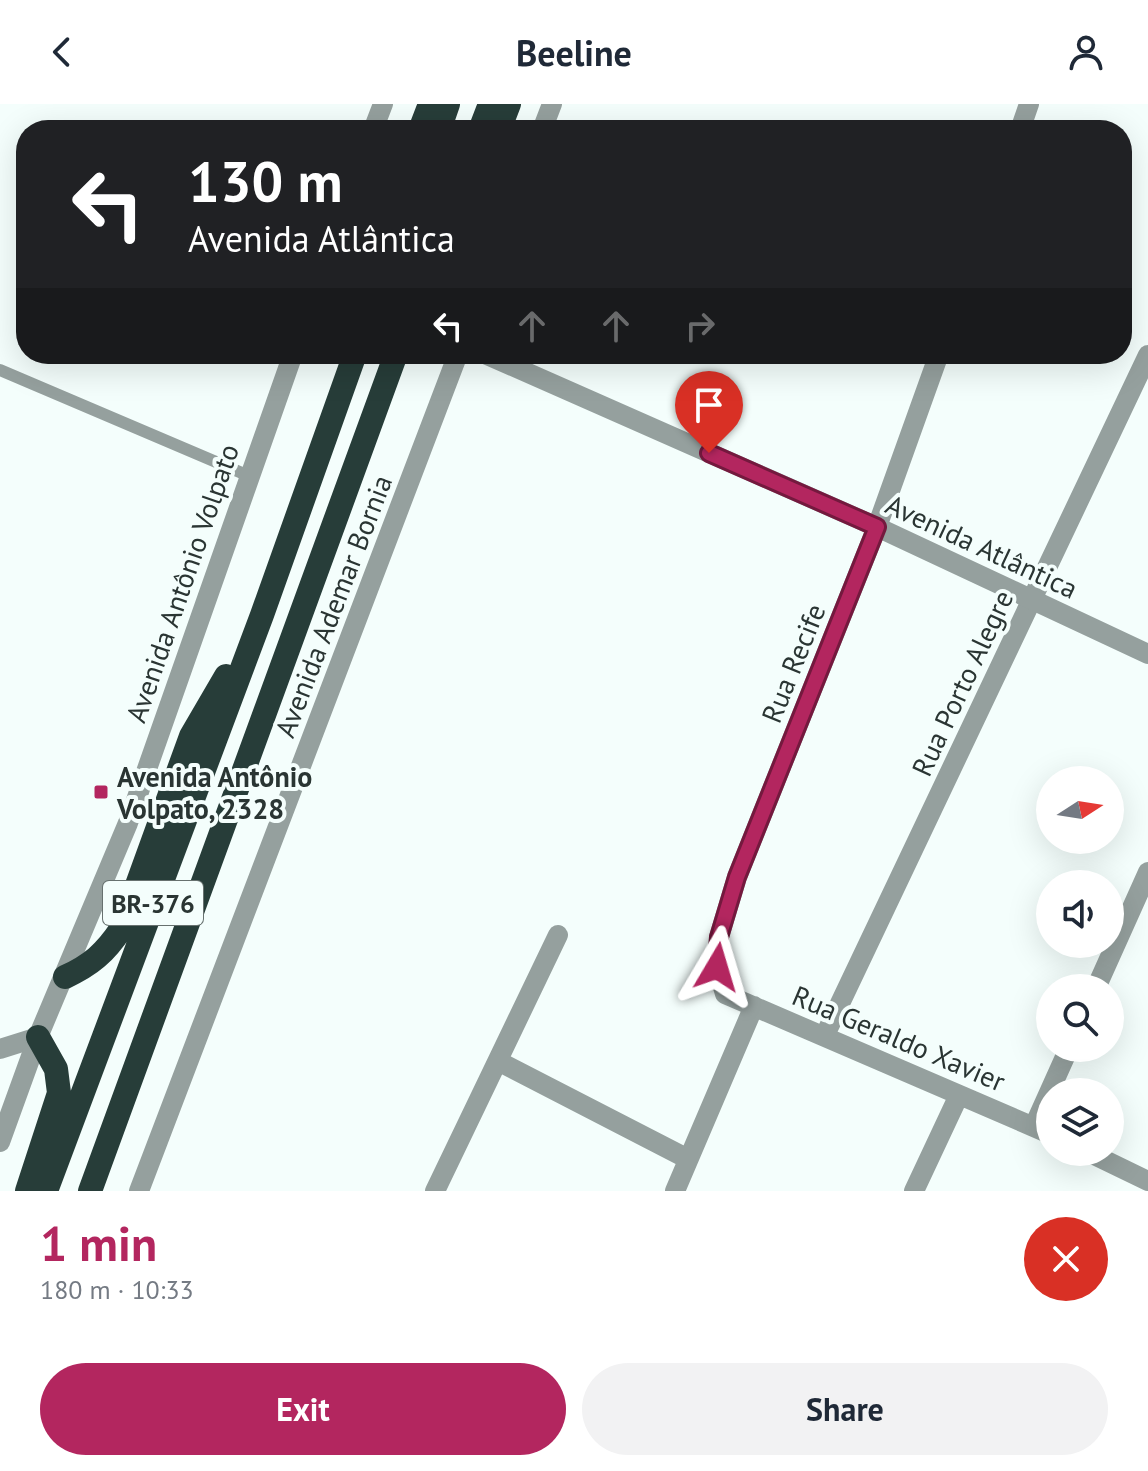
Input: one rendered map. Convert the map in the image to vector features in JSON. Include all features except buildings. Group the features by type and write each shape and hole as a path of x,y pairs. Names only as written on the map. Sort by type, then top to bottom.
{"highway":[{"path":"329,425 343,364"},
{"name":"BR-376","path":"46,1191 262,615 351,364"},
{"name":"BR-376","path":"90,1191 392,364"},
{"path":"65,977 89,966 106,951 121,929 191,736 262,615"},
{"path":"27,1191 59,1093 56,1069 38,1037"}],"street":[{"name":"Rua Porto Alegre","path":"825,1035 1148,355"},
{"name":"Avenida Antônio Volpato","path":"0,1142 38,1037 128,823 289,364"},
{"name":"Avenida Ademar Bornia","path":"139,1191 454,364"},
{"name":"Avenida Atlântica","path":"508,364 877,527 1148,654"},
{"name":"Rua Recife","path":"725,994 717,967 719,937 737,877 877,527 935,364"},
{"path":"1102,974 1148,872"},
{"path":"435,1191 558,935"},
{"name":"Rua Geraldo Xavier","path":"725,994 1036,1127"},
{"path":"675,1191 754,1006"},
{"path":"0,1049 38,1037"},
{"path":"498,1061 688,1159"},
{"path":"914,1191 959,1095"},
{"path":"1117,1166 1148,1181"}],"lane":[{"path":"0,370 249,476"}],"place":[{"name":"Avenida Antônio Volpato, 2328","path":"101,792"}],"route":[{"path":"709,453 877,527 737,877 719,937 717,967"}]}
